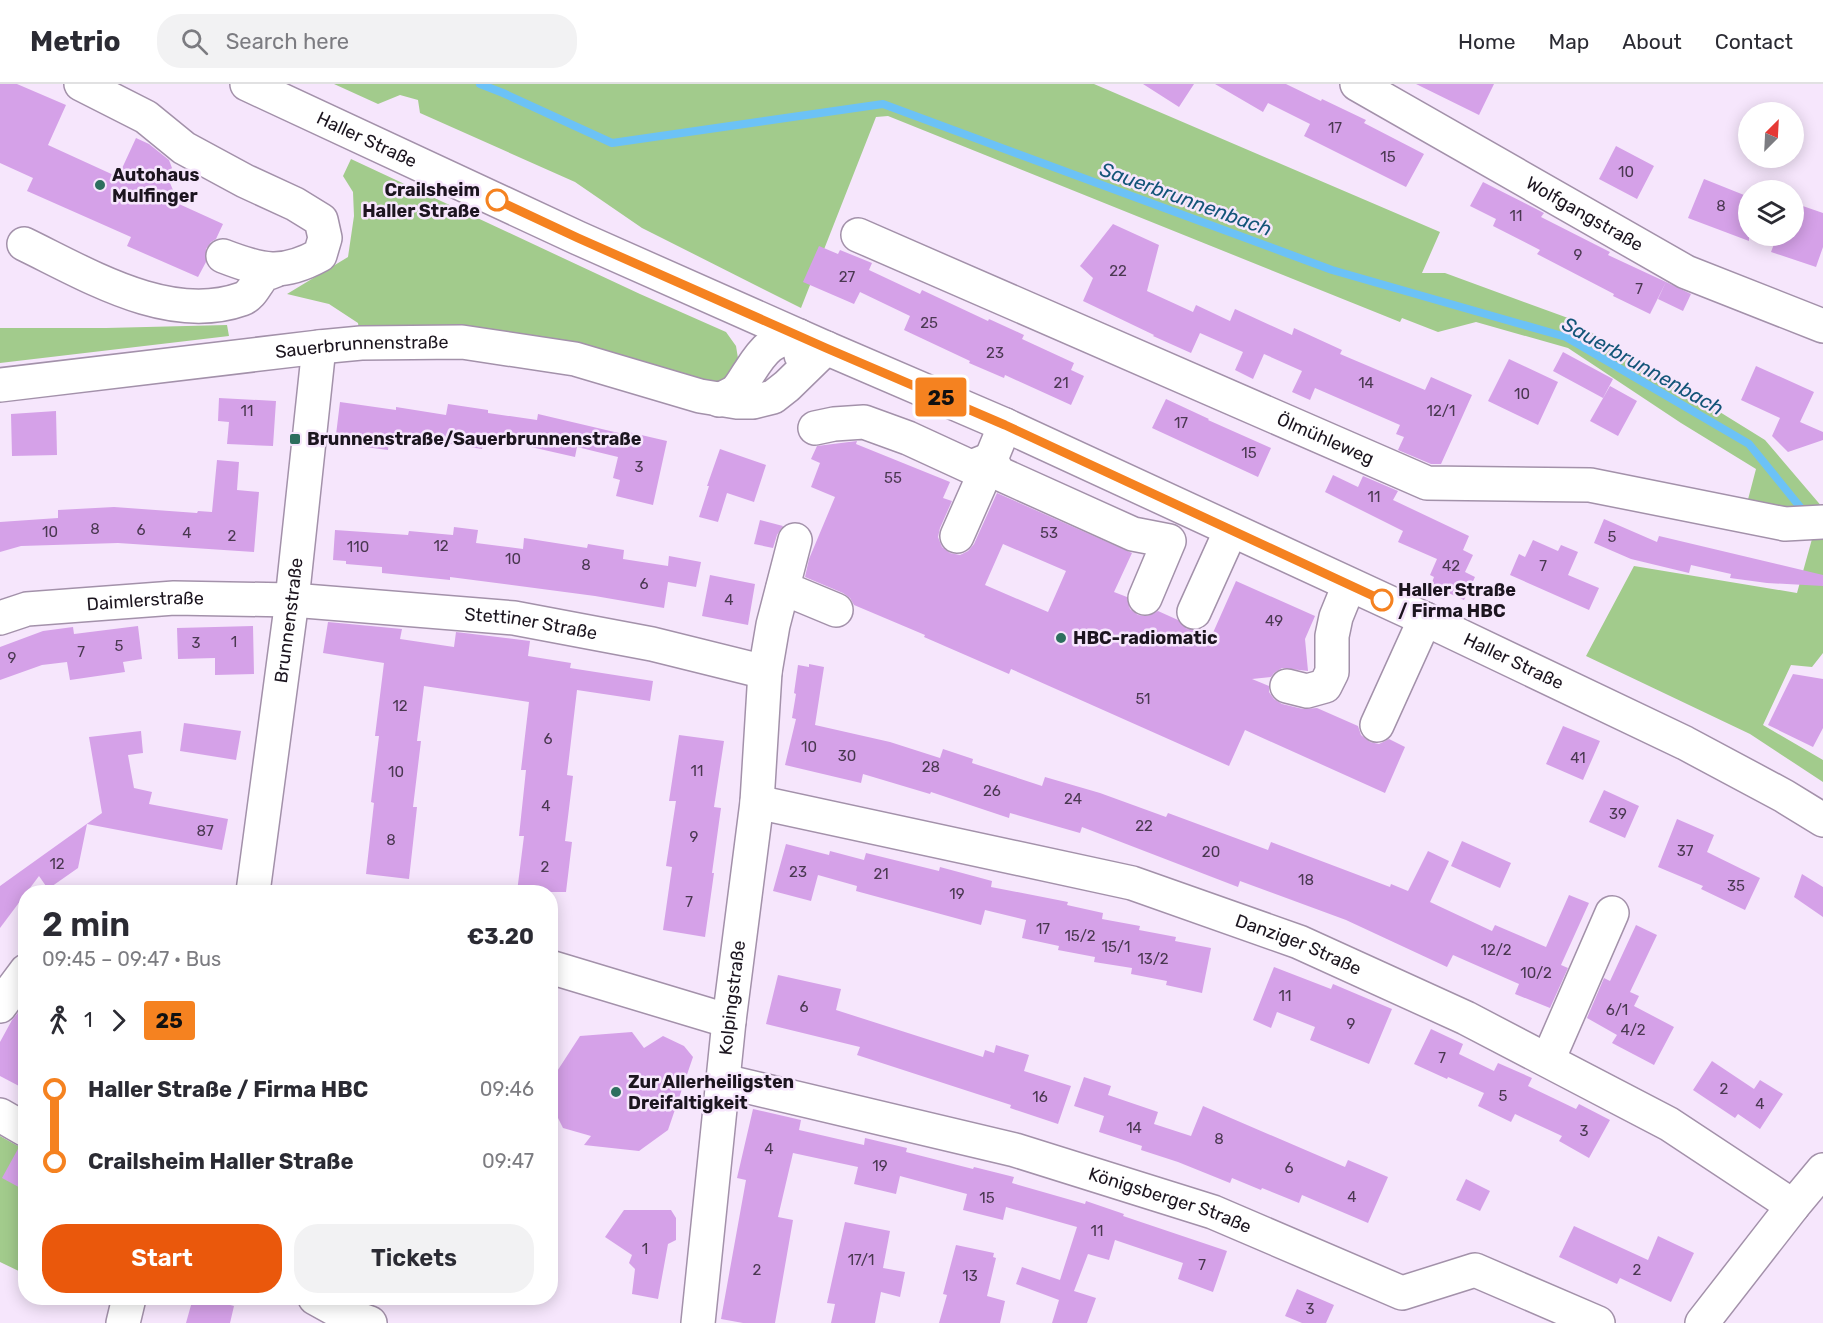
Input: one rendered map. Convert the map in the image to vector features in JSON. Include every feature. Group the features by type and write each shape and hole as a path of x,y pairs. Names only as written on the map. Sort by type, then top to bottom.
{"street":[{"path":"24,244 108,285 171,305 209,305 246,298 264,274 300,266 320,255 325,238 321,220 295,204 244,181 184,148 146,117 81,84"},
{"name":"Haller Straße","path":"247,84 578,238 1005,425 1425,619 1684,743 1784,796 1823,820"},
{"name":"Wolfgangstraße","path":"1357,84 1686,272 1823,326"},
{"name":"Ölmühleweg","path":"858,235 1427,483 1590,485 1785,524 1823,522"},
{"path":"223,256 245,264 276,270"},
{"path":"737,309 751,357 750,371"},
{"path":"719,400 734,393 763,352 774,343 784,338 813,342"},
{"name":"Sauerbrunnenstraße","path":"0,385 361,343 462,342 575,359 719,400 753,402 773,397 788,386 799,365 802,351 813,342"},
{"name":"Brunnenstraße","path":"254,885 292,600 319,347"},
{"path":"815,428 864,422 908,438 971,467 991,459"},
{"path":"957,536 1005,425"},
{"path":"991,459 998,472 1008,477 1133,534 1169,541"},
{"path":"1144,598 1184,509"},
{"path":"1194,612 1231,531"},
{"name":"Kolpingstraße","path":"698,1323 729,1021 757,802 765,672 773,625 795,540"},
{"path":"1287,686 1307,691 1325,686 1332,672 1332,636 1336,617 1349,585"},
{"path":"783,588 836,610"},
{"name":"Daimlerstraße","path":"0,618 27,609 174,598 292,600"},
{"name":"Stettiner Straße","path":"292,600 514,618 652,644 765,672"},
{"path":"1377,725 1425,619"},
{"name":"Danziger Straße","path":"757,802 1132,883 1299,942 1466,1018 1669,1124 1793,1206"},
{"path":"1548,1060 1612,913"},
{"path":"558,969 729,1021"},
{"path":"0,1006 18,982"},
{"name":"Königsberger Straße","path":"724,1081 1015,1150 1051,1161 1213,1212 1402,1293 1475,1270 1598,1323"},
{"path":"0,1115 18,1125"},
{"path":"1702,1323 1823,1170"},
{"path":"123,1323 127,1305"},
{"path":"328,1305 370,1323"}],"green space":[{"path":"334,84 1094,84 1440,232 1422,273 1445,273 1568,318 1765,440 1823,508 1746,507 1756,469 1681,423 1568,348 1476,322 1438,332 1402,318 1400,322 888,116 876,117 801,308 642,228 575,182 420,113 418,100 400,95 378,104"},
{"path":"351,159 726,332 736,346 742,383 734,393 575,359 361,343 358,323 329,304 287,294 348,257 354,216 353,192 343,176"},
{"path":"227,325 229,336 0,363 0,328"},
{"path":"1812,539 1823,540 1823,653 1812,667 1791,665 1763,725 1823,760 1823,782 1750,734 1586,656 1634,566 1797,593"},
{"path":"0,1136 18,1146 18,1271 0,1262"}],"building":[{"name":"Autohaus Mulfinger","path":"0,84 17,84 66,105 48,145 118,177 136,138 149,144 169,160 172,168 167,176 179,204 223,224 216,239 206,249 206,262 198,277 127,246 131,237 27,191 33,178 0,163"},
{"path":"1143,84 1194,84 1179,107"},
{"path":"1215,84 1286,84 1366,120 1364,123 1424,154 1406,187 1304,136 1310,124 1268,103 1263,112"},
{"path":"1416,84 1494,84 1479,115"},
{"path":"1616,146 1654,166 1637,199 1599,179"},
{"path":"1704,179 1738,193 1738,237 1688,218"},
{"path":"1483,182 1544,213 1541,217 1610,252 1608,255 1666,282 1650,314 1537,254 1540,250 1493,226 1496,219 1470,206"},
{"path":"1804,206 1823,213 1823,247 1816,267 1771,252 1773,246 1804,246"},
{"path":"1113,224 1159,245 1147,291 1193,312 1196,305 1230,321 1235,309 1292,335 1294,328 1342,350 1340,354 1425,390 1431,377 1472,395 1441,464 1431,464 1398,450 1404,437 1396,434 1400,425 1315,388 1310,400 1292,392 1302,371 1264,354 1253,379 1235,370 1243,352 1200,333 1191,353 1083,301 1093,278 1080,266"},
{"path":"819,246 838,254 840,250 872,263 869,270 920,294 922,290 988,321 989,319 1024,335 1022,339 1074,363 1071,370 1084,376 1071,405 1005,375 1004,378 969,363 970,361 904,330 910,316 860,292 854,304 803,282"},
{"path":"1666,282 1691,294 1683,311 1658,299"},
{"path":"1563,352 1613,379 1603,398 1553,371"},
{"path":"1509,359 1558,382 1538,425 1488,401"},
{"path":"1756,366 1814,392 1800,422 1823,432 1823,440 1788,452 1772,436 1780,418 1741,400"},
{"path":"1610,386 1637,401 1618,436 1590,421"},
{"path":"219,398 276,401 273,446 227,444 229,422 218,421"},
{"path":"1166,399 1271,448 1258,477 1152,428"},
{"path":"340,402 396,410 396,407 446,415 448,404 537,420 538,414 623,434 624,431 667,441 653,505 616,496 620,480 613,478 618,457 577,447 575,457 531,447 532,443 484,436 482,449 390,434 388,450 335,443"},
{"path":"56,411 57,455 12,456 11,414"},
{"name":"HBC-radiomatic","path":"857,441 856,444 950,482 943,498 952,501 938,537 942,547 950,553 960,555 974,544 997,493 1132,553 1114,592 1127,597 1130,609 1138,615 1148,616 1158,611 1178,620 1187,629 1199,630 1212,635 1236,581 1315,616 1305,639 1308,671 1282,668 1271,677 1252,679 1269,686 1269,692 1274,699 1282,704 1303,709 1317,708 1358,726 1361,735 1370,742 1379,744 1389,739 1405,747 1385,793 1245,730 1229,766 1011,669 1009,674 924,637 925,635 854,605 843,593 805,577 809,559 835,497 811,487 820,463 811,459 817,446","holes":["1003,544 1066,571 1048,612 985,585"]},
{"path":"720,449 766,465 754,502 727,493 718,522 699,517"},
{"path":"217,460 239,462 237,490 259,492 254,552 118,543 21,546 0,552 0,522 58,518 58,510 114,507 212,512"},
{"path":"1333,475 1358,487 1363,476 1398,491 1393,500 1469,536 1463,550 1473,555 1465,572 1475,577 1464,600 1431,585 1434,577 1430,575 1437,559 1398,542 1403,531 1325,492"},
{"path":"1604,519 1657,542 1659,536 1823,575 1823,586 1767,583 1730,578 1731,574 1691,565 1689,573 1631,559 1594,543"},
{"path":"760,520 783,526 773,548 754,544"},
{"path":"454,527 478,530 476,543 523,549 524,538 587,548 588,544 624,550 623,559 668,566 669,556 701,562 696,587 668,582 664,608 595,596 450,577 450,580 382,573 382,567 346,564 346,561 333,560 335,530 408,535 409,531 453,535"},
{"path":"1533,540 1558,551 1561,545 1578,552 1568,575 1599,588 1589,610 1510,575 1519,554 1525,557"},
{"path":"710,575 755,584 748,625 702,616"},
{"path":"328,622 402,629 400,639 454,647 456,632 530,641 528,656 571,663 570,668 653,681 650,701 577,690 567,775 573,776 565,841 572,842 566,892 558,892 558,885 518,885 524,836 519,836 526,770 521,770 529,702 424,686 417,741 421,741 413,807 417,807 409,879 366,874 379,736 375,736 384,663 323,653"},
{"path":"138,626 142,659 123,662 125,672 70,680 67,662 42,665 0,680 0,647 43,631 73,627 74,634"},
{"path":"253,626 254,674 215,675 215,658 178,659 177,628"},
{"path":"809,664 824,667 815,725 890,742 940,758 943,749 973,759 972,763 1042,786 1045,777 1100,793 1166,817 1168,813 1268,850 1271,842 1390,887 1391,884 1408,891 1428,851 1449,861 1430,902 1492,931 1495,925 1546,947 1569,895 1589,903 1561,965 1568,968 1550,1008 1515,994 1519,984 1453,955 1447,967 1346,920 1240,881 1238,887 1082,827 1080,833 1010,813 1009,818 931,792 930,794 863,774 861,783 785,765 796,719 792,718 798,665 809,667"},
{"path":"1793,674 1823,679 1823,728 1813,747 1768,725"},
{"path":"184,723 241,731 236,760 180,751"},
{"path":"1563,726 1600,741 1583,780 1546,764"},
{"path":"141,731 143,753 128,755 134,788 152,792 149,804 228,819 222,850 87,824 78,868 54,885 45,885 39,876 32,885 18,885 18,904 0,928 0,886 102,813 89,737"},
{"path":"679,735 724,741 714,807 721,808 705,937 663,930 672,867 666,866 676,801 669,801"},
{"path":"1604,790 1639,806 1625,838 1589,822"},
{"path":"1677,819 1714,835 1707,852 1760,878 1745,910 1701,889 1703,886 1658,867"},
{"path":"1462,841 1511,863 1500,888 1451,866"},
{"path":"786,844 829,855 830,851 864,860 866,853 939,871 940,867 992,881 991,887 1068,902 1067,905 1103,913 1102,919 1140,926 1139,930 1176,937 1175,941 1211,948 1202,993 1166,985 1167,981 1131,974 1132,968 1094,962 1095,957 1058,950 1059,946 1022,938 1026,920 985,910 981,925 856,891 857,886 818,875 811,901 773,891"},
{"path":"1802,874 1823,887 1823,917 1794,897"},
{"path":"1636,925 1657,935 1630,992 1639,996 1634,1006 1674,1027 1654,1065 1612,1043 1617,1035 1587,1018 1604,978 1610,981"},
{"path":"1274,967 1331,989 1333,984 1392,1009 1369,1064 1310,1040 1315,1027 1277,1012 1271,1028 1253,1020"},
{"path":"778,975 841,989 836,1010 983,1057 985,1050 994,1053 996,1045 1029,1055 1024,1071 1071,1086 1058,1124 1010,1108 1011,1105 857,1055 860,1047 766,1024"},
{"path":"18,1013 18,1085 0,1076 0,1042"},
{"path":"1431,1029 1463,1044 1459,1054 1494,1071 1498,1063 1532,1078 1528,1086 1576,1109 1579,1104 1610,1120 1589,1158 1559,1141 1562,1136 1515,1114 1511,1122 1478,1106 1484,1093 1414,1064"},
{"name":"Zur Allerheiligsten Dreifaltigkeit","path":"632,1032 644,1048 663,1036 684,1046 693,1057 668,1130 639,1151 584,1145 591,1136 563,1128 558,1118 558,1070 580,1036"},
{"path":"1712,1061 1754,1089 1760,1080 1783,1094 1760,1129 1738,1114 1735,1118 1693,1090"},
{"path":"1084,1077 1111,1086 1108,1095 1158,1112 1154,1124 1191,1136 1203,1106 1345,1167 1348,1160 1388,1177 1368,1223 1302,1195 1299,1203 1232,1178 1230,1183 1141,1150 1142,1146 1099,1132 1104,1116 1074,1106"},
{"path":"753,1109 801,1120 799,1130 864,1145 865,1138 907,1148 906,1152 1014,1177 1012,1183 1085,1204 1086,1201 1227,1251 1213,1292 1178,1279 1183,1263 1115,1240 1109,1260 1088,1254 1074,1291 1096,1298 1087,1323 1052,1323 1059,1300 1016,1284 1022,1267 1060,1280 1077,1227 1006,1207 1003,1220 963,1210 967,1194 900,1176 896,1194 854,1184 858,1167 793,1153 778,1217 793,1220 775,1323 743,1323 721,1319 746,1180 737,1178"},
{"path":"18,1149 18,1187 2,1178"},
{"path":"1466,1179 1490,1191 1480,1211 1456,1200"},
{"path":"624,1210 671,1210 676,1218 676,1240 668,1244 658,1299 632,1294 635,1269 629,1263 632,1255 605,1237"},
{"path":"845,1222 890,1231 883,1268 905,1272 900,1297 881,1292 875,1323 831,1323 835,1304 827,1303"},
{"path":"1574,1226 1648,1260 1658,1236 1694,1253 1671,1302 1620,1278 1617,1284 1559,1257"},
{"path":"956,1245 994,1253 993,1257 996,1258 987,1296 1005,1301 1000,1323 939,1323 947,1295 943,1294"},
{"path":"1297,1289 1334,1305 1326,1323 1302,1323 1285,1316"},
{"path":"191,1305 234,1306 230,1323 186,1323"}],"waterway":[{"name":"Sauerbrunnenbach","path":"480,84 612,143 883,104 1332,270 1566,337 1749,444 1805,513"}],"bus line":[{"name":"25","path":"497,200 826,348 1005,425 1382,600"}],"place":[{"name":"Autohaus Mulfinger","path":"100,185"},
{"name":"Crailsheim Haller Straße","path":"497,200"},
{"name":"Brunnenstraße/Sauerbrunnenstraße","path":"295,439"},
{"name":"Haller Straße / Firma HBC","path":"1382,600"},
{"name":"HBC-radiomatic","path":"1061,638"},
{"name":"Zur Allerheiligsten Dreifaltigkeit","path":"616,1092"}]}
